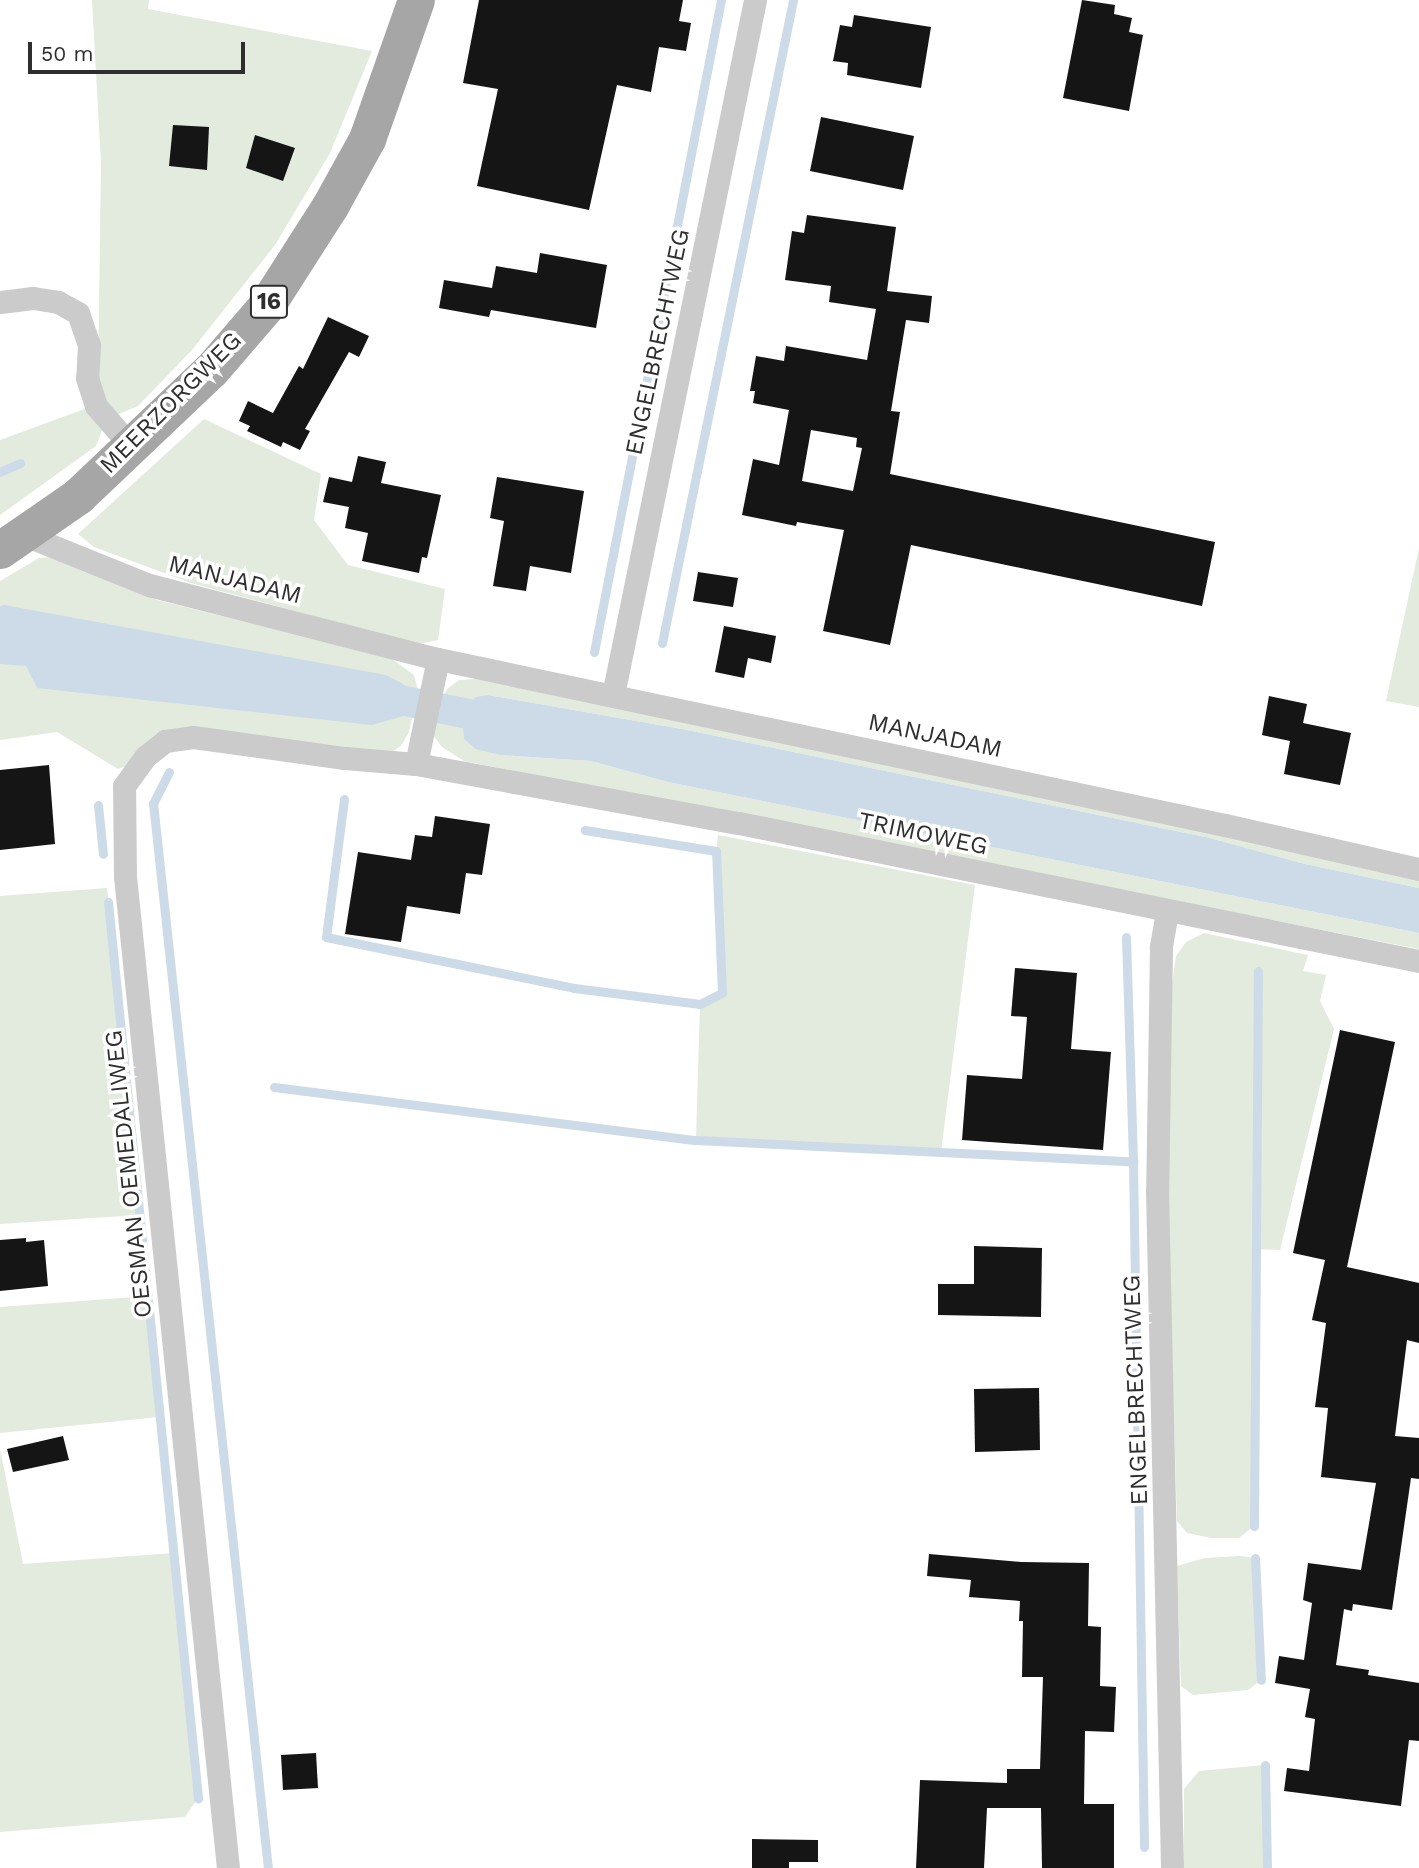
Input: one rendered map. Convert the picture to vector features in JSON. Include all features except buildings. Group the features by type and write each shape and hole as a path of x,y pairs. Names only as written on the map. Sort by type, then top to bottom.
{"main road":[{"name":"MEERZORGWEG","path":"13,542 78,496 211,370 274,295 330,206 367,138 415,0"}],"street":[{"name":"ENGELBRECHTWEG","path":"613,695 755,0"},
{"path":"0,302 33,298 58,302 78,313 89,345 87,378 96,406 130,445"},
{"name":"MANJADAM","path":"13,542 149,585 436,667 613,695 1419,869"},
{"path":"417,755 436,667"},
{"name":"OESMAN OEMEDALIWEG","path":"228,1868 126,890 124,786 146,755 165,741 193,737 345,758 417,755"},
{"name":"TRIMOWEG","path":"417,755 1167,912 1419,961"},
{"name":"ENGELBRECHTWEG","path":"1167,912 1161,947 1157,1190 1167,1545 1171,1868"}],"shaded area":[{"path":"92,0 149,0 148,9 372,51 330,153 275,245 192,350 138,406 119,414 111,411 98,381 101,163"},
{"path":"90,407 103,428 96,446 0,515 0,440"},
{"path":"204,419 321,474 314,520 348,565 445,589 438,640 417,644 191,583 94,547 78,534"},
{"path":"1419,548 1419,707 1386,701"},
{"path":"51,557 157,600 392,659 414,675 418,690 409,732 401,746 389,754 223,732 118,769 57,732 0,740 0,581 39,558"},
{"path":"477,679 1419,874 1419,888 1305,864 1210,838 682,729 488,695 499,755 591,761 668,782 1419,933 1419,949 464,761 442,747 433,735 440,702 447,689 459,680"},
{"path":"718,835 975,885 941,1152 696,1140 700,1004 722,993 716,851"},
{"path":"107,888 139,1215 0,1224 0,896"},
{"path":"1204,933 1308,955 1303,971 1326,975 1320,1001 1334,1029 1280,1250 1256,1249 1254,1526 1239,1538 1211,1538 1187,1533 1177,1521 1168,1211 1172,983 1176,956 1186,942"},
{"path":"148,1296 159,1417 0,1433 0,1307"},
{"path":"0,1449 23,1564 173,1553 198,1798 185,1817 0,1832"},
{"path":"1205,1558 1255,1558 1261,1680 1248,1690 1193,1695 1181,1686 1177,1566"},
{"path":"1265,1765 1267,1868 1184,1868 1184,1789 1199,1771"}],"water":[{"path":"0,606 386,675 403,684 411,694 407,715 372,725 37,688 26,666 0,664"},
{"path":"488,695 682,729 1210,838 1305,864 1419,888 1419,933 668,782 591,761 500,755 476,749 464,739 463,727 469,704 476,697"}],"waterway":[{"path":"594,652 721,0"},
{"path":"662,643 793,0"},
{"path":"0,472 20,463"},
{"path":"371,694 507,722"},
{"path":"169,772 153,803 268,1868"},
{"path":"344,799 326,937 574,988 700,1004 722,993 716,851 585,830"},
{"path":"98,805 103,854"},
{"path":"108,902 198,1798"},
{"path":"1126,937 1133,1161 1144,1847"},
{"path":"1254,1526 1258,971"},
{"path":"274,1087 696,1140 1133,1161"},
{"path":"1255,1558 1261,1680"},
{"path":"1265,1765 1267,1868"}]}
